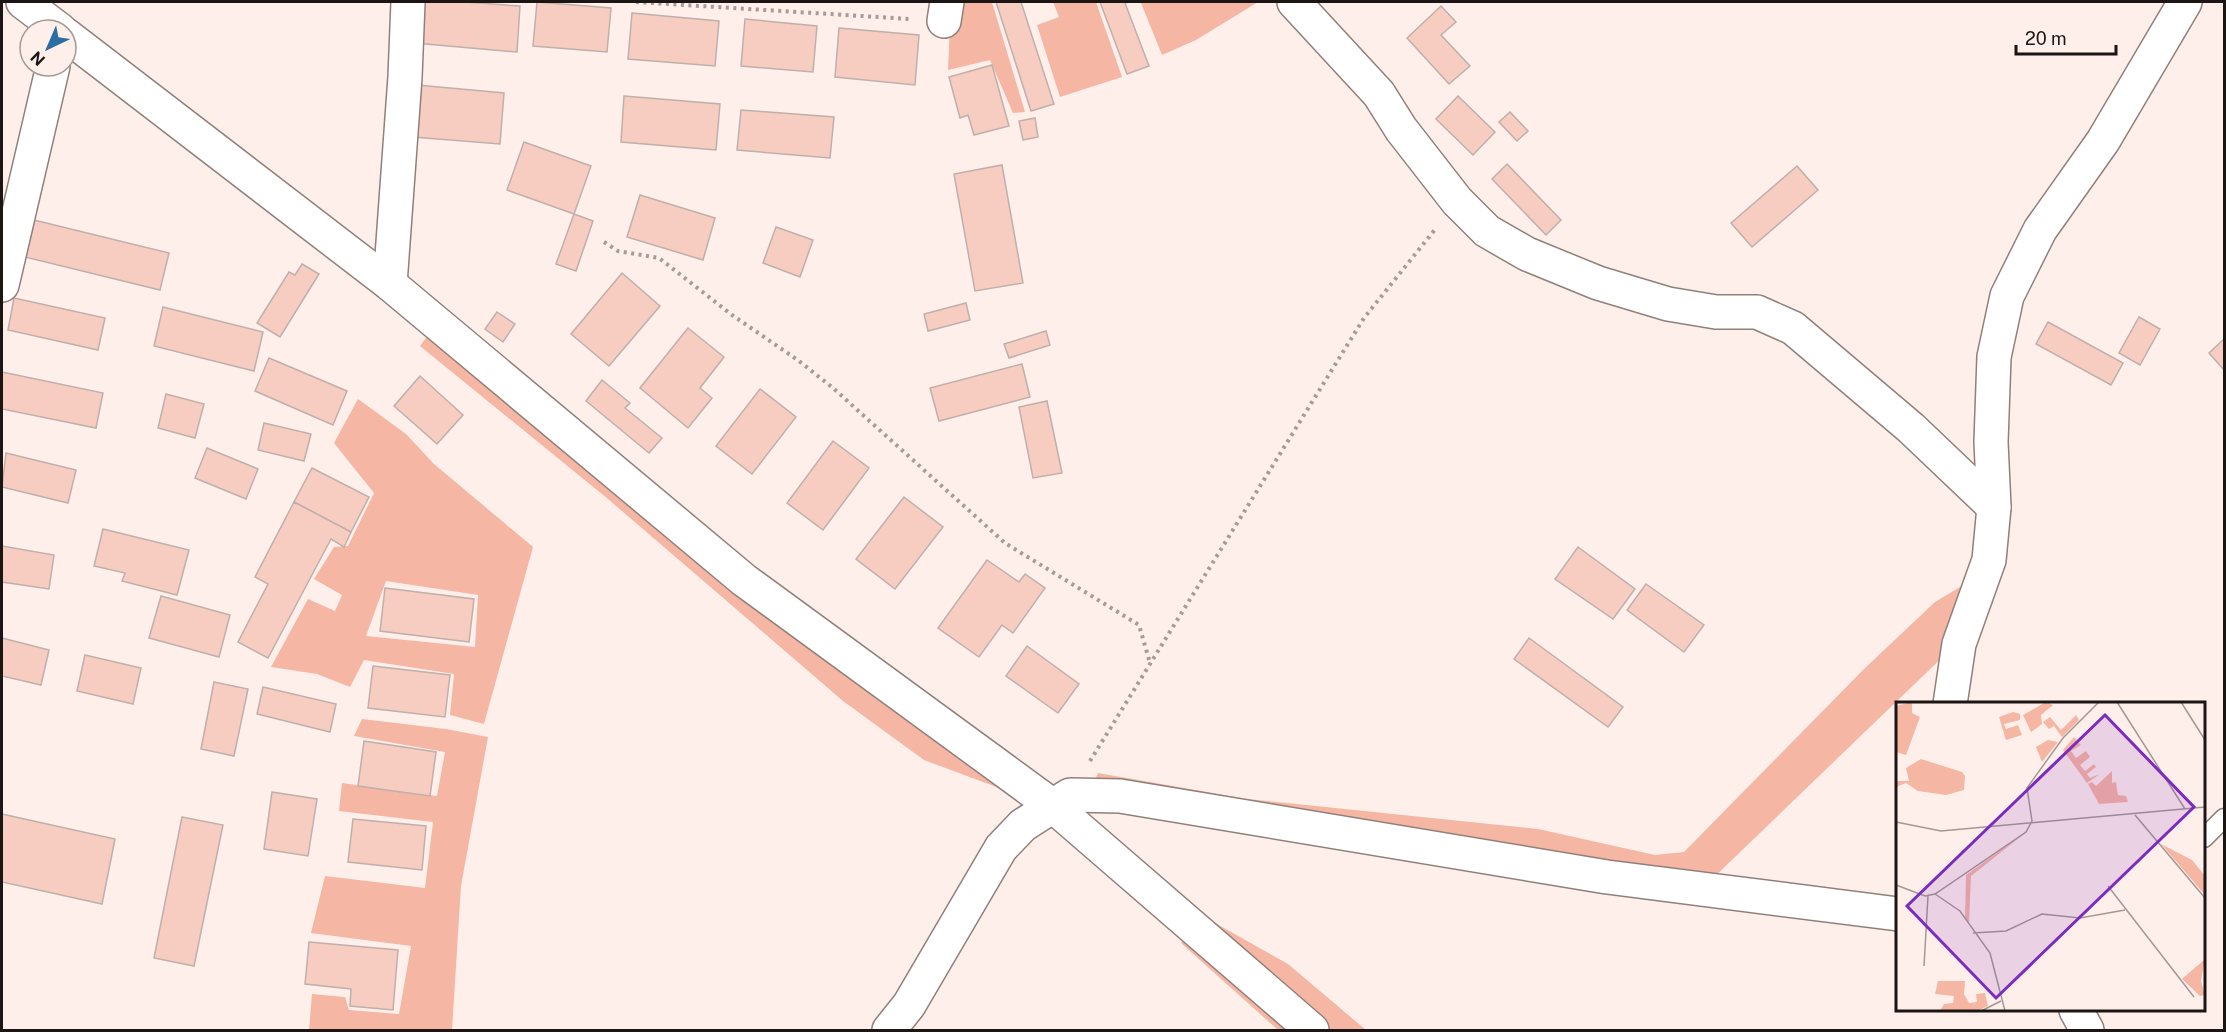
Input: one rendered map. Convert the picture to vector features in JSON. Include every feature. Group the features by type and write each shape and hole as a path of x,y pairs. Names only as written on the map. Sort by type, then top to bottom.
{"street":[{"path":"23,2 44,18"},
{"path":"390,284 405,78 408,2"},
{"path":"1294,2 1379,94 1401,129 1457,201 1487,231 1517,249 1598,283 1668,304 1716,312 1758,312 1793,328 1911,428 1994,507"},
{"path":"1950,702 1959,644 1989,560 1994,507 1991,442 1994,357 2007,296 2040,230 2103,141 2185,2"},
{"path":"78,44 390,284 744,580 1061,800 1312,1030"},
{"path":"2,285 50,78"},
{"path":"889,1030 909,1005 1001,848 1023,825 1061,800 1120,796 1607,876 1896,914"},
{"path":"2077,1011 2087,1030"}],"lane":[{"path":"2205,837 2224,818"}],"path":[{"path":"636,2 945,11"},
{"path":"1061,800 1150,663 1364,318 1457,201"},
{"path":"604,242 618,250 659,258 732,315 799,361 1005,543 1139,625 1150,663"}],"shaded area":[{"path":"956,2 992,2 1025,112 1013,113 990,60 948,70 950,24"},
{"path":"1053,2 1096,2 1122,77 1060,97 1037,25 1059,17"},
{"path":"1258,2 1196,40 1162,55 1141,3"},
{"path":"431,331 1026,798 924,760 843,701 608,499 420,346"},
{"path":"358,399 406,434 434,464 533,547 484,724 450,715 454,674 364,660 350,687 317,674 271,667 308,599 335,611 342,595 314,579 334,547 348,546 374,493 334,443","holes":["386,581 478,595 475,647 366,636"]},
{"path":"1965,584 1952,648 1708,883 1091,788 1098,773 1247,799 1538,829 1655,855 1684,852 1864,669 1935,602"},
{"path":"362,719 446,729 488,737 461,886 452,1030 309,1030 312,994 345,997 349,1010 399,1014 411,946 311,933 325,876 425,888 433,822 339,811 342,783 437,796 445,752 354,736"},
{"path":"1176,901 1288,964 1366,1030 1331,1030"},
{"path":"1190,932 1304,1030 1278,1030 1181,943"}],"building":[{"path":"418,2 465,2 520,6 517,52 415,43"},
{"path":"537,2 611,8 607,52 533,46"},
{"path":"996,2 1021,2 1054,104 1031,111"},
{"path":"1100,2 1129,2 1125,3 1149,66 1127,74"},
{"path":"1441,6 1456,22 1441,35 1470,66 1449,84 1407,38"},
{"path":"632,13 719,21 715,66 628,59"},
{"path":"745,19 817,26 813,72 741,66"},
{"path":"839,28 919,35 915,85 835,77"},
{"path":"992,65 1009,126 974,135 968,115 960,118 949,77"},
{"path":"417,85 504,93 500,144 413,137"},
{"path":"624,96 720,104 716,150 621,142"},
{"path":"1458,96 1495,132 1473,155 1436,119"},
{"path":"741,110 834,117 830,158 737,150"},
{"path":"1510,112 1528,131 1517,141 1499,122"},
{"path":"1035,118 1038,137 1023,140 1019,121"},
{"path":"524,142 591,166 574,214 507,190"},
{"path":"1507,164 1561,220 1546,235 1492,179"},
{"path":"1002,165 1023,283 975,291 954,174"},
{"path":"1797,166 1818,190 1752,247 1731,223"},
{"path":"640,195 715,218 703,260 627,237"},
{"path":"574,214 593,221 576,271 556,264"},
{"path":"34,220 169,253 160,290 25,257"},
{"path":"776,227 813,240 800,277 763,263"},
{"path":"302,264 319,274 280,337 257,323 289,272 295,275"},
{"path":"622,273 660,306 609,366 571,334"},
{"path":"14,298 105,318 98,350 8,330"},
{"path":"966,303 970,320 928,331 924,314"},
{"path":"163,307 263,332 254,371 154,346"},
{"path":"497,312 515,324 503,342 485,329"},
{"path":"2139,317 2160,329 2140,365 2119,353"},
{"path":"2048,322 2123,363 2111,385 2036,344"},
{"path":"688,328 724,357 700,388 712,398 688,428 640,388"},
{"path":"1046,331 1050,345 1009,358 1004,344"},
{"path":"2224,339 2224,370 2209,353"},
{"path":"269,358 347,391 333,425 255,391"},
{"path":"1022,364 1030,397 939,421 930,388"},
{"path":"2,372 103,393 96,428 2,409"},
{"path":"420,376 463,415 437,444 394,406"},
{"path":"602,380 630,403 625,408 662,438 649,453 586,401"},
{"path":"760,389 796,417 752,474 716,446"},
{"path":"166,394 204,404 195,438 158,428"},
{"path":"1047,401 1062,473 1033,478 1019,407"},
{"path":"264,423 311,434 304,461 258,450"},
{"path":"833,441 869,468 823,530 787,503"},
{"path":"207,448 258,469 246,499 195,478"},
{"path":"6,453 76,470 68,503 2,487"},
{"path":"312,468 369,497 351,532 294,502"},
{"path":"904,497 943,527 895,589 856,559"},
{"path":"294,502 351,532 344,547 331,539 268,658 238,642 268,584 255,577"},
{"path":"103,529 189,550 177,595 122,581 125,573 94,566"},
{"path":"2,546 54,555 49,589 2,582"},
{"path":"1578,547 1635,589 1613,619 1555,579"},
{"path":"987,560 1019,582 1025,574 1045,588 1013,633 1002,625 979,657 938,628"},
{"path":"1646,584 1704,625 1684,652 1627,610"},
{"path":"385,588 474,599 469,642 380,631"},
{"path":"161,596 230,615 219,657 149,638"},
{"path":"2,638 49,650 41,685 2,676"},
{"path":"1529,638 1623,707 1608,727 1514,659"},
{"path":"1027,646 1079,684 1058,713 1006,676"},
{"path":"85,655 141,668 133,704 77,691"},
{"path":"373,666 450,675 445,717 368,708"},
{"path":"214,682 248,689 234,756 201,749"},
{"path":"263,687 336,704 330,732 257,714"},
{"path":"364,741 436,752 430,796 358,786"},
{"path":"272,792 317,799 308,856 264,849"},
{"path":"2,814 115,839 102,904 2,882"},
{"path":"182,817 223,825 194,966 154,958"},
{"path":"353,819 426,826 422,870 348,862"},
{"path":"309,942 398,950 393,1010 350,1006 351,989 305,984"}]}
